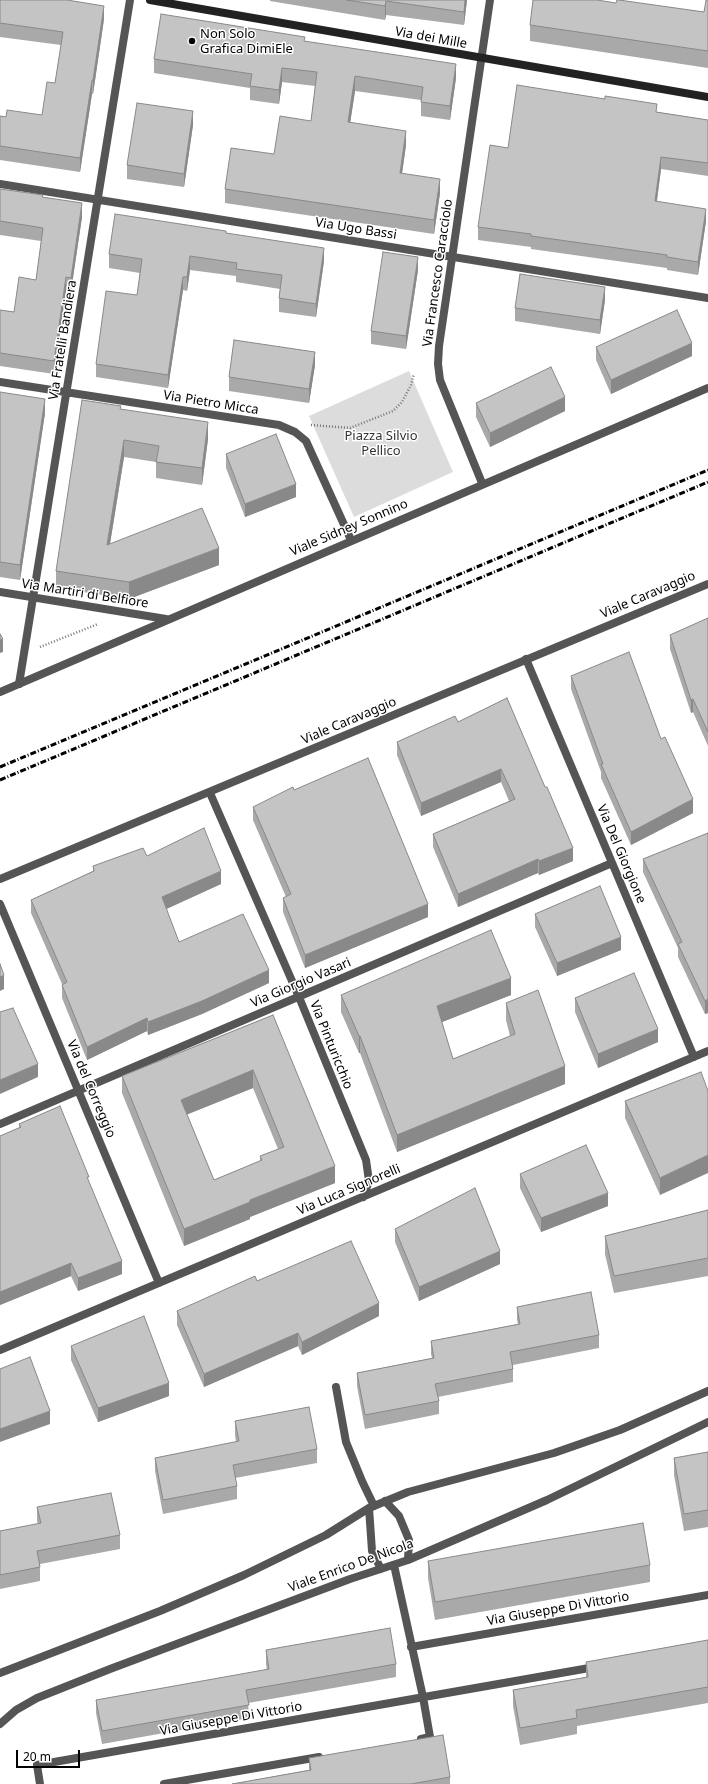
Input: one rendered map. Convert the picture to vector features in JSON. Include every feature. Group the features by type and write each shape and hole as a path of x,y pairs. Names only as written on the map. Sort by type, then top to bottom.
{"main road":[{"name":"Via dei Mille","path":"150,0 481,59 708,97"}],"street":[{"name":"Via Fratelli Bandiera","path":"19,684 130,0"},
{"name":"Via Francesco Caracciolo","path":"482,483 440,380 438,364 439,346 490,0"},
{"name":"Via Ugo Bassi","path":"0,184 452,257 706,296"},
{"name":"Via Pietro Micca","path":"0,382 279,425 301,435"},
{"name":"Viale Sidney Sonnino","path":"0,692 482,483 708,388"},
{"path":"301,435 309,447 351,540"},
{"name":"Viale Caravaggio","path":"0,879 210,793 526,659 708,584"},
{"name":"Via Martiri di Belfiore","path":"0,592 166,619"},
{"name":"Via Del Giorgione","path":"526,659 694,1057"},
{"name":"Via Pinturicchio","path":"210,793 366,1160 369,1181 363,1197"},
{"name":"Via Giorgio Vasari","path":"0,1124 612,863"},
{"name":"Via del Correggio","path":"0,904 159,1283"},
{"name":"Via Luca Signorelli","path":"0,1350 708,1051"},
{"path":"336,1388 346,1442 371,1507 372,1551 381,1569"},
{"path":"0,1673 160,1611 244,1575 326,1535 371,1507 408,1492 554,1453 620,1430 708,1391"},
{"name":"Viale Enrico De Nicola","path":"0,1724 16,1710 45,1695 110,1668 408,1560 547,1500 708,1422"},
{"path":"386,1502 399,1516 409,1540 408,1560"},
{"path":"394,1565 423,1697 430,1737 415,1740"},
{"name":"Via Giuseppe Di Vittorio","path":"411,1647 708,1595"},
{"name":"Via Giuseppe Di Vittorio","path":"40,1784 37,1765 600,1666"},
{"path":"164,1784 328,1755"}],"path":[{"path":"301,435 309,425 350,428 393,411 402,402 411,385 414,374"},
{"path":"24,653 127,613"}],"green space":[{"name":"Piazza Silvio Pellico","path":"409,371 453,472 354,517 309,416"}],"building":[{"path":"0,0 67,0 104,6 80,158 0,146 0,116 6,117 7,110 42,115 47,82 55,83 63,32 0,23"},
{"path":"347,0 465,0 464,12 386,1 385,6"},
{"path":"533,0 597,0 616,3 617,0 619,0 704,12 706,0 708,0 708,51 530,25"},
{"path":"161,14 305,37 304,41 456,64 450,106 421,102 423,87 355,76 348,122 406,131 400,173 440,179 434,220 225,189 231,148 274,154 280,116 311,121 317,72 282,68 279,90 250,86 252,74 154,59"},
{"path":"517,85 605,99 605,96 657,104 656,112 708,120 708,163 661,157 655,201 706,209 698,262 667,257 667,255 478,227 490,145 508,148"},
{"path":"137,103 193,111 184,174 127,165"},
{"path":"0,189 43,195 42,197 82,203 71,278 66,277 54,361 0,353 0,310 14,312 19,277 36,280 43,228 0,221"},
{"path":"115,214 324,248 316,304 279,298 282,275 236,269 237,263 190,256 187,277 183,277 168,375 96,364 106,291 137,295 142,259 109,254"},
{"path":"383,252 418,257 406,336 371,331"},
{"path":"520,274 605,287 600,320 515,308"},
{"path":"677,310 692,343 611,380 596,347"},
{"path":"234,340 315,352 309,389 229,377"},
{"path":"551,367 565,397 490,433 476,403"},
{"path":"0,392 45,399 20,565 0,562"},
{"path":"82,400 121,406 120,409 208,422 202,468 156,462 159,446 124,440 107,545 202,508 219,548 129,582 56,571"},
{"path":"276,434 296,484 245,504 226,454"},
{"path":"708,618 708,732 693,699 691,700 670,635"},
{"path":"629,652 661,739 665,737 693,799 631,832 601,764 603,764 571,676"},
{"path":"507,698 573,848 539,861 538,859 458,894 433,834 515,799 501,769 421,803 397,742 455,716 458,722"},
{"path":"368,758 428,904 305,955 283,898 291,894 253,807 293,787 294,790"},
{"path":"204,828 221,871 162,897 179,942 243,914 269,970 202,1001 148,1022 147,1018 87,1047 62,985 67,982 31,900 94,871 93,866 143,848 147,856"},
{"path":"708,833 708,999 705,1001 678,944 682,942 643,859"},
{"path":"600,886 621,937 557,963 535,914"},
{"path":"491,930 511,978 437,1006 453,1059 515,1034 506,1003 538,990 565,1066 397,1135 360,1036 341,995"},
{"path":"0,964 4,975 0,977"},
{"path":"634,973 658,1029 598,1054 575,998"},
{"path":"13,1008 38,1064 0,1080 0,1012"},
{"path":"273,1015 335,1166 250,1200 250,1202 184,1229 122,1076","holes":["253,1070 284,1147 260,1156 262,1160 214,1180 181,1100"]},
{"path":"701,1072 708,1091 708,1155 660,1178 625,1101"},
{"path":"60,1106 89,1177 87,1177 122,1261 78,1278 71,1263 0,1292 0,1136 21,1127 19,1124"},
{"path":"586,1145 608,1193 541,1218 520,1174"},
{"path":"475,1188 500,1251 419,1287 395,1229"},
{"path":"708,1210 708,1258 614,1276 605,1236"},
{"path":"351,1241 379,1303 302,1342 298,1333 204,1374 177,1311 255,1276 257,1281"},
{"path":"591,1292 599,1335 510,1352 513,1369 435,1384 439,1401 365,1415 357,1373 434,1358 431,1341 520,1324 517,1307"},
{"path":"144,1316 169,1383 98,1408 71,1346"},
{"path":"30,1357 50,1411 0,1429 0,1369"},
{"path":"309,1407 317,1449 233,1465 237,1486 163,1500 155,1458 239,1441 235,1421"},
{"path":"708,1452 708,1510 684,1514 674,1458"},
{"path":"111,1493 120,1535 37,1551 40,1567 0,1575 0,1531 41,1523 37,1507"},
{"path":"643,1523 650,1565 435,1602 428,1561"},
{"path":"390,1628 396,1664 246,1690 249,1705 102,1731 96,1700 269,1669 266,1650"},
{"path":"708,1640 708,1687 576,1710 577,1718 520,1728 513,1690 588,1677 586,1662"},
{"path":"443,1735 450,1777 411,1784 232,1784 311,1770 309,1758"}],"railway":[{"path":"0,767 708,470"},
{"path":"0,780 708,482"}],"place":[{"name":"Non Solo Grafica DimiEle","path":"192,41"}]}
